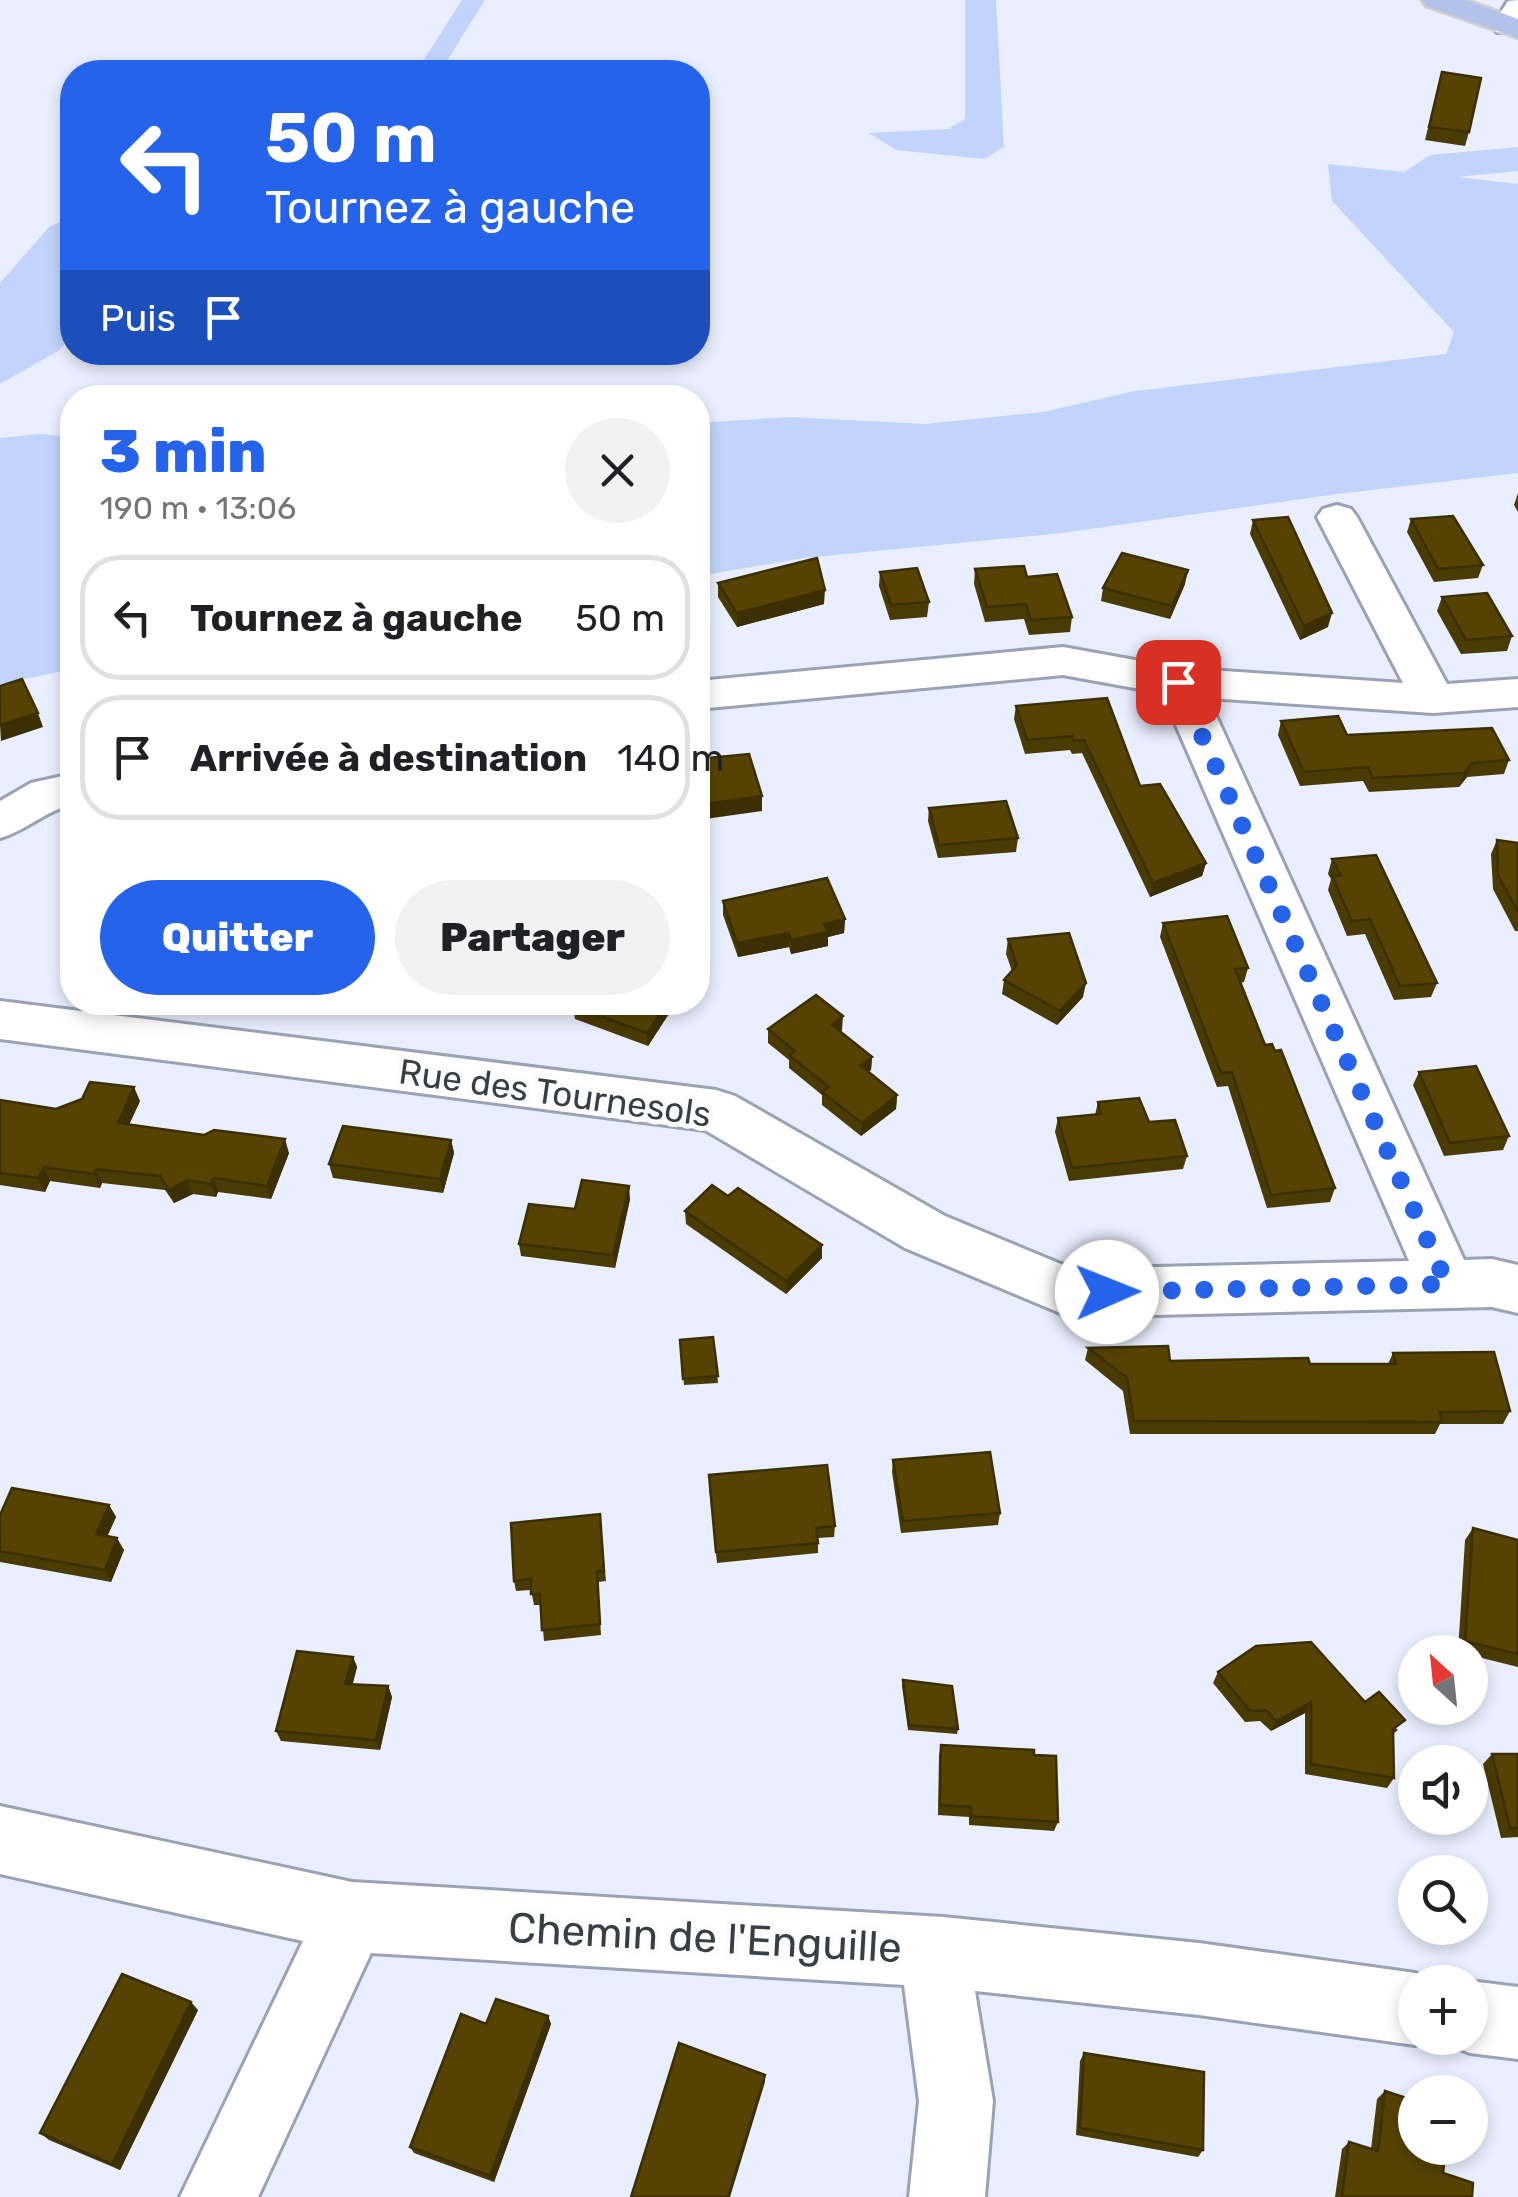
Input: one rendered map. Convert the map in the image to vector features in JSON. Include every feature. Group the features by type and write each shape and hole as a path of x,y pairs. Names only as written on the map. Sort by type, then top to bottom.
{"main road":[{"path":"1438,0 1515,21"}],"street":[{"path":"1338,517 1433,699"},
{"path":"710,693 1063,661 1178,682 1433,699 1518,692"},
{"path":"1178,682 1447,1284 1492,1283 1518,1289"},
{"path":"0,822 46,794 60,792"},
{"name":"Rue des Tournesols","path":"0,1020 716,1111 925,1232 1070,1293 1447,1284"},
{"name":"Chemin de l'Enguille","path":"0,1840 352,1916 943,1952 1199,1979 1398,2007"},
{"path":"218,2197 352,1916"},
{"path":"943,1952 939,1990 956,2102 947,2197"},
{"path":"1488,2019 1518,2023"}],"shaded area":[{"path":"462,0 485,0 448,60 424,60"},
{"path":"965,0 996,0 1004,147 984,159 896,150 869,133 948,129 965,119"},
{"path":"1518,147 1518,171 1457,177 1518,184 1518,473 1062,533 804,558 710,574 710,422 790,417 925,424 1043,412 1135,391 1446,354 1454,332 1332,201 1328,164 1404,172 1430,155"},
{"path":"60,222 60,349 0,384 0,283 49,227"},
{"path":"60,436 60,672 0,684 0,438"}],"building":[{"path":"1442,72 1481,78 1469,132 1429,127"},
{"path":"1453,516 1483,565 1438,569 1411,519"},
{"path":"1288,517 1332,613 1304,626 1253,520"},
{"path":"1122,553 1188,570 1172,606 1103,588"},
{"path":"817,558 825,590 737,613 718,583"},
{"path":"1024,566 1027,577 1057,574 1072,617 1031,620 1026,604 987,607 975,569"},
{"path":"917,568 929,602 891,605 880,572"},
{"path":"1487,593 1512,636 1466,640 1442,597"},
{"path":"22,679 38,713 0,725 0,686"},
{"path":"1107,698 1140,786 1160,784 1206,863 1153,883 1084,740 1074,741 1072,736 1027,740 1016,706"},
{"path":"1338,716 1347,735 1492,728 1509,760 1472,763 1464,773 1373,778 1368,767 1304,772 1281,721"},
{"path":"749,754 762,796 710,803 710,758"},
{"path":"1006,801 1018,838 939,845 929,808"},
{"path":"1497,840 1518,843 1518,912 1498,875"},
{"path":"1376,855 1437,983 1400,986 1370,919 1352,921 1332,876 1341,875 1332,859"},
{"path":"827,878 845,919 824,924 828,932 791,940 789,933 737,943 723,901"},
{"path":"1227,916 1248,968 1235,969 1265,1045 1272,1044 1275,1051 1281,1050 1335,1188 1271,1195 1232,1072 1221,1073 1163,923"},
{"path":"1069,933 1086,983 1060,1011 1004,980 1017,965 1008,939"},
{"path":"816,995 843,1016 832,1025 872,1057 860,1065 897,1095 862,1123 822,1092 829,1087 789,1055 795,1051 768,1029"},
{"path":"598,1015 659,1015 647,1033"},
{"path":"1476,1066 1509,1136 1450,1143 1419,1072"},
{"path":"90,1082 134,1087 118,1123 204,1135 214,1130 285,1139 267,1186 214,1178 211,1184 187,1180 169,1190 160,1176 96,1169 94,1174 44,1167 38,1178 0,1173 0,1100 56,1109 82,1099"},
{"path":"1139,1098 1149,1122 1175,1120 1187,1156 1072,1168 1058,1118 1101,1114 1098,1102"},
{"path":"343,1126 451,1140 440,1179 329,1164"},
{"path":"582,1180 629,1186 613,1255 519,1244 529,1204 575,1209"},
{"path":"712,1185 728,1196 738,1188 822,1245 786,1281 685,1211"},
{"path":"713,1337 718,1376 683,1379 680,1340"},
{"path":"1168,1346 1170,1361 1308,1358 1310,1364 1396,1364 1393,1353 1494,1352 1510,1411 1439,1412 1442,1422 1134,1421 1127,1378 1088,1348"},
{"path":"990,1452 1000,1513 903,1521 893,1460"},
{"path":"827,1465 835,1526 816,1528 818,1543 716,1552 709,1475"},
{"path":"12,1488 109,1505 96,1534 117,1538 105,1570 0,1551 0,1515"},
{"path":"600,1514 604,1571 597,1571 600,1624 542,1630 540,1594 531,1594 531,1579 514,1581 511,1523"},
{"path":"1473,1528 1518,1540 1518,1654 1488,1647 1488,1635 1465,1635"},
{"path":"1311,1642 1365,1702 1379,1692 1398,1712 1398,1725 1393,1729 1394,1778 1311,1764 1311,1702 1276,1721 1266,1710 1250,1711 1218,1672 1256,1646"},
{"path":"297,1651 353,1657 345,1684 388,1686 376,1740 276,1731"},
{"path":"903,1680 952,1686 958,1729 909,1725"},
{"path":"941,1745 1034,1750 1034,1755 1056,1756 1058,1822 971,1816 971,1807 940,1805"},
{"path":"1492,1754 1518,1754 1518,1828 1510,1828"},
{"path":"122,1974 191,2002 112,2164 40,2133"},
{"path":"496,1999 548,2016 490,2176 410,2147 461,2014 486,2024"},
{"path":"679,2043 765,2075 728,2197 631,2197"},
{"path":"1084,2053 1204,2072 1203,2150 1080,2128"},
{"path":"1385,2091 1398,2095 1398,2165 1444,2165 1443,2173 1473,2183 1472,2197 1342,2197 1349,2142 1378,2151"}],"route":[{"path":"1107,1292 1447,1284 1178,682"}]}
